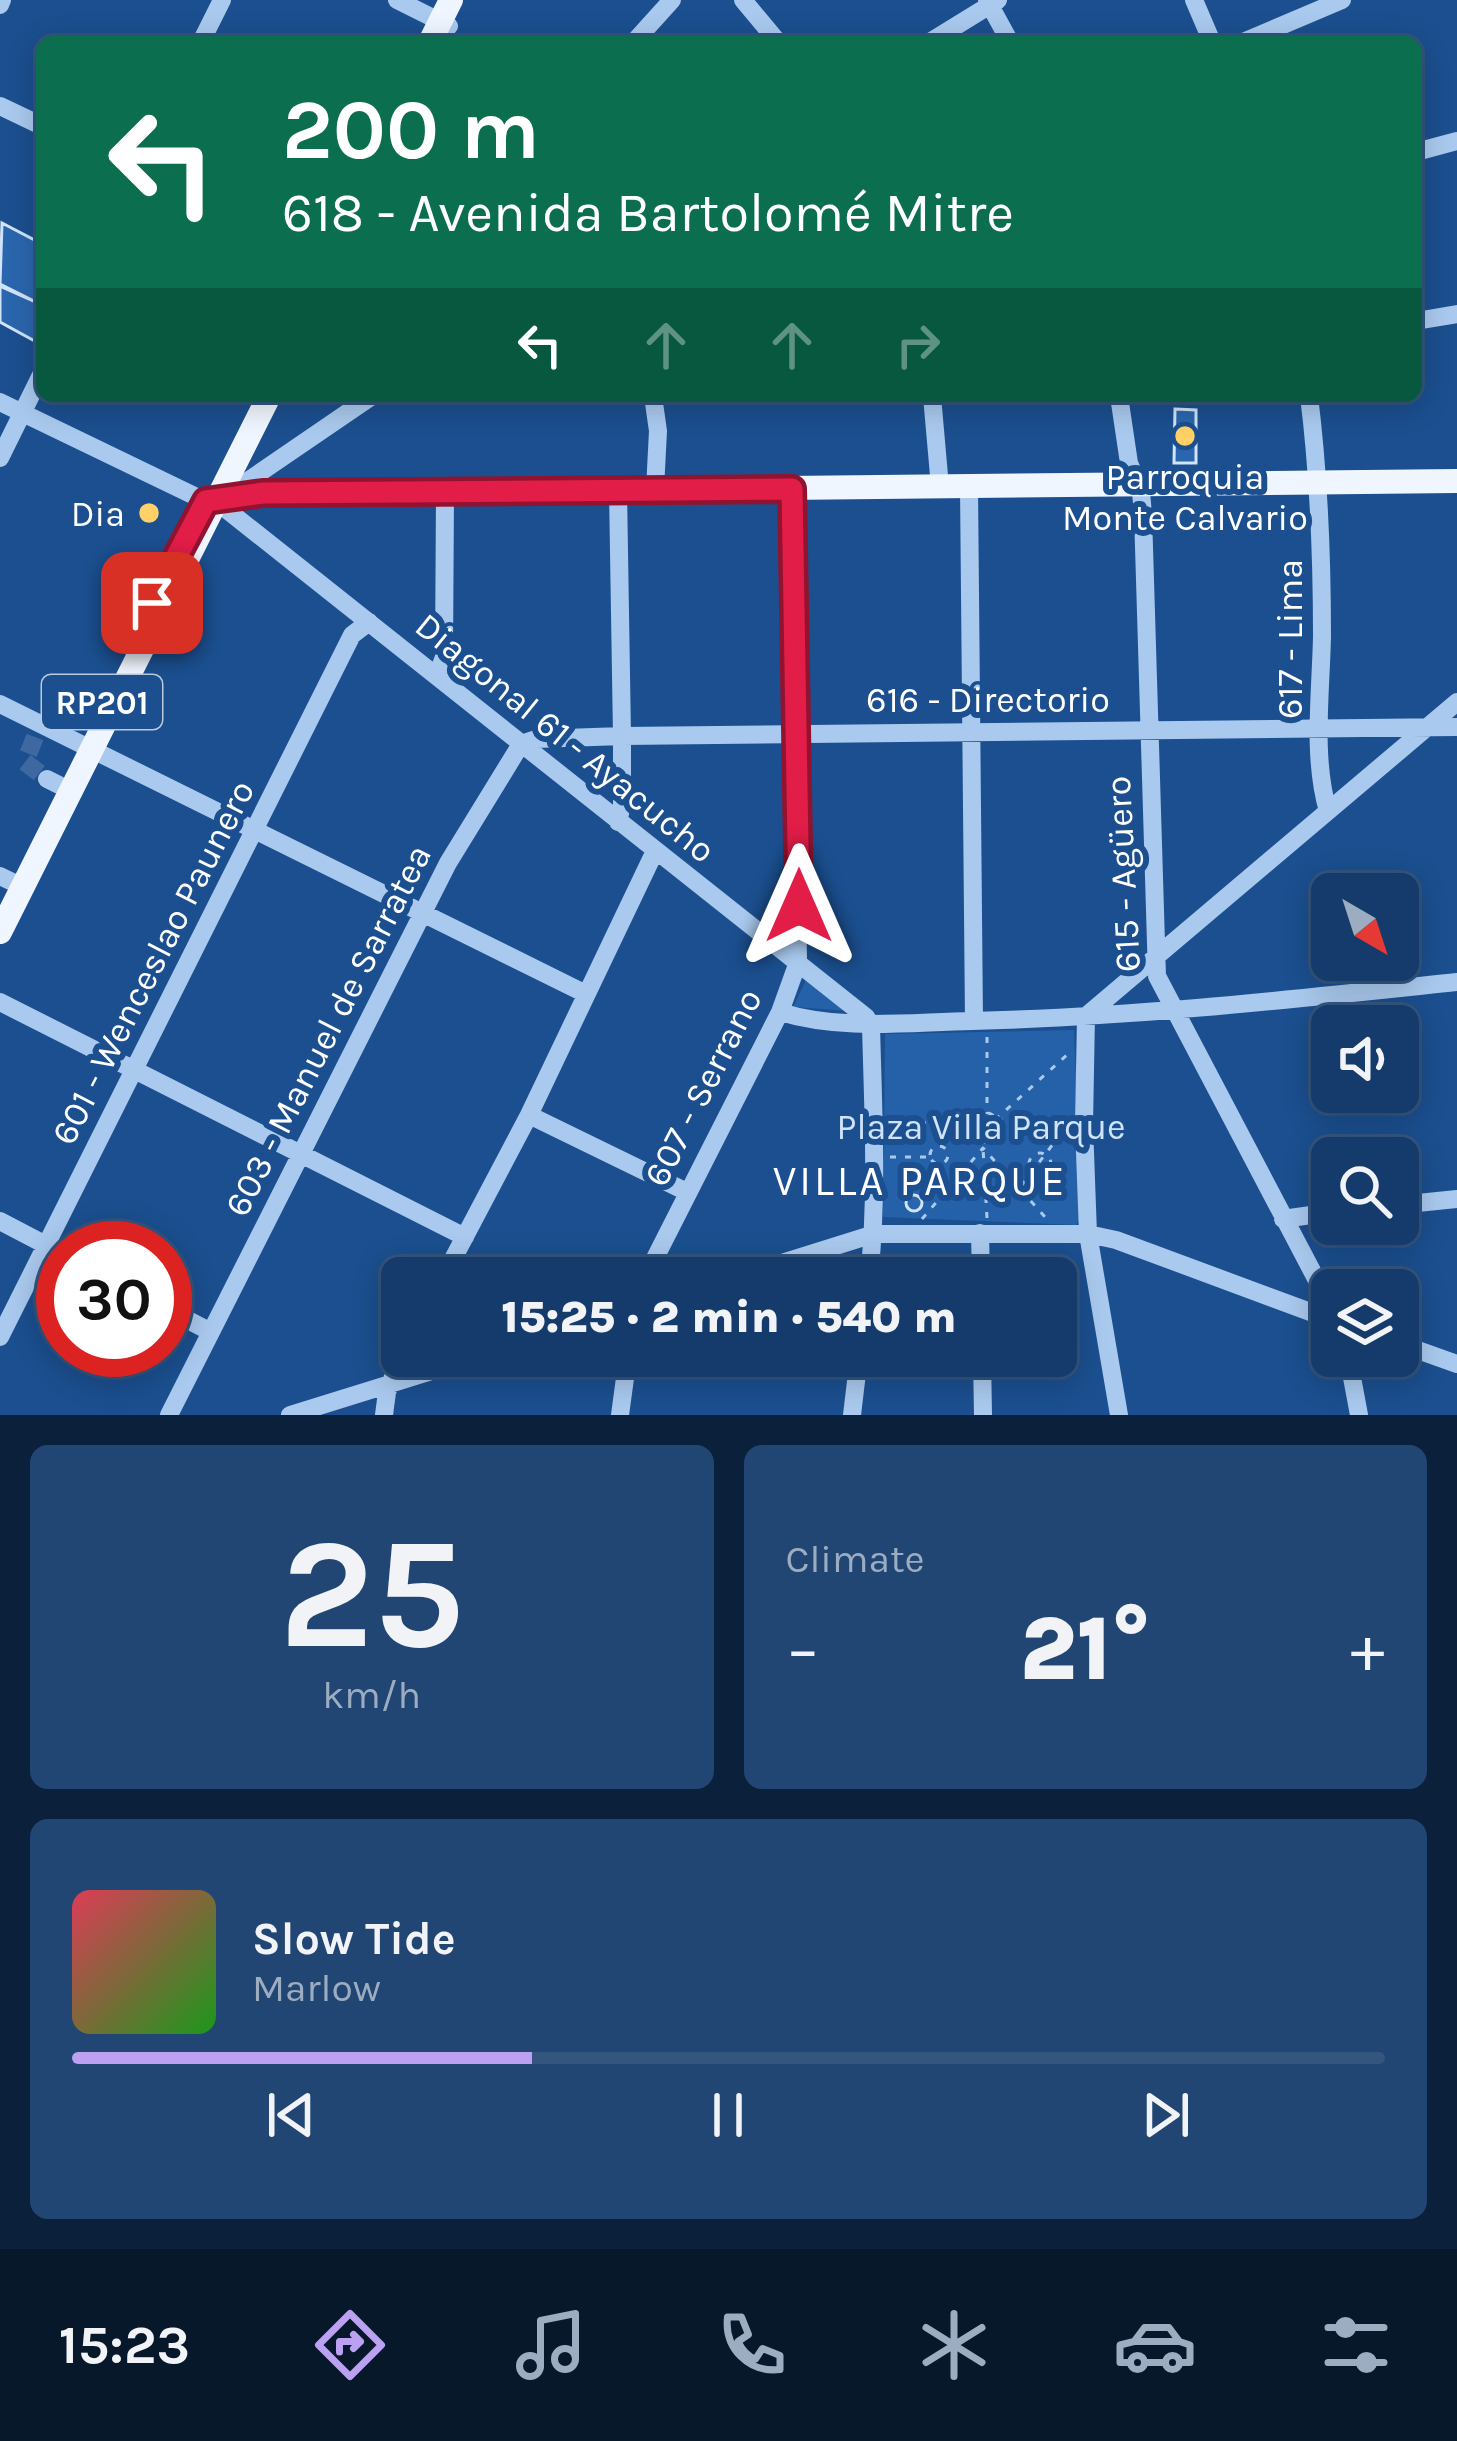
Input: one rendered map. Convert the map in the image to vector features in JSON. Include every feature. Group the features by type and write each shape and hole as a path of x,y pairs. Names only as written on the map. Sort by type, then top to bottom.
{"main road":[{"path":"442,26 462,0"},
{"path":"211,501 254,402"},
{"path":"211,501 265,402"},
{"path":"211,501 263,493 1457,481"},
{"name":"RP201","path":"8,887 86,747 211,501"},
{"name":"RP201","path":"0,932 8,887 53,782 86,747"}],"street":[{"path":"204,36 222,0"},
{"path":"397,0 442,26"},
{"path":"639,36 672,0"},
{"path":"743,0 773,36"},
{"path":"1194,0 1209,36"},
{"path":"1257,36 1342,0"},
{"path":"939,36 992,2 1007,36"},
{"path":"0,106 36,123"},
{"path":"1422,150 1457,141"},
{"path":"1422,320 1457,314"},
{"path":"0,458 36,385"},
{"name":"Diagonal 61 - Ayacucho","path":"0,402 211,501 798,962 871,1025"},
{"path":"211,501 363,402"},
{"path":"654,402 658,431 655,489"},
{"path":"933,402 940,487"},
{"name":"615 - Agüero","path":"1120,402 1143,514 1154,961 1163,992 1311,1270"},
{"name":"617 - Lima","path":"1310,402 1318,482 1321,728 1328,811"},
{"path":"969,487 970,733 980,1021"},
{"name":"607 - Serrano","path":"655,1257 780,1012 798,962 792,489"},
{"path":"618,490 622,736 618,822"},
{"path":"437,676 444,657 446,492"},
{"name":"601 - Wenceslao Paunero","path":"68,1221 134,1071 352,635 369,622"},
{"path":"1086,1016 1457,702"},
{"path":"0,704 38,731 86,747 586,994"},
{"name":"616 - Directorio","path":"520,744 622,736 1457,727"},
{"name":"603 - Manuel de Sarratea","path":"169,1415 448,863 520,744"},
{"path":"454,1257 529,1115 655,851"},
{"path":"780,1012 871,1025 980,1021 1174,1012 1457,982"},
{"path":"0,1002 465,1237"},
{"path":"1086,1016 1088,1234 1119,1415"},
{"path":"871,1025 871,1257"},
{"path":"529,1115 687,1192"},
{"path":"1419,1203 1457,1199"},
{"path":"1283,1219 1311,1215"},
{"path":"0,1221 36,1240"},
{"path":"982,1257 984,1233"},
{"path":"801,1257 874,1234 1088,1234 1116,1240 1311,1312"},
{"name":"601 - Wenceslao Paunero","path":"0,1337 36,1280"},
{"path":"192,1322 211,1332"},
{"path":"1419,1350 1457,1364"},
{"path":"384,1415 393,1377"},
{"path":"290,1415 410,1377"},
{"path":"620,1415 625,1377"},
{"path":"852,1415 857,1377"},
{"path":"982,1377 983,1415"},
{"path":"1352,1377 1359,1415"}],"path":[{"path":"980,1021 987,1114 995,1120 1071,1121 1019,1188"},
{"path":"984,1233 983,1148 988,1130 1086,1037"},
{"path":"978,1123 987,1114"},
{"path":"930,1157 938,1146 938,1123"},
{"path":"873,1124 978,1123 988,1130"},
{"path":"874,1157 930,1157 938,1165 946,1161 946,1150 938,1146"},
{"path":"983,1148 1059,1233"},
{"path":"910,1232 983,1148"},
{"path":"1035,1153 1046,1154 1051,1160 1049,1170 1039,1175 1032,1172 1030,1158 1035,1153"}],"green space":[{"path":"807,978 850,1011 793,1007"},
{"name":"Plaza Villa Parque","path":"1074,1030 1082,1215 1076,1225 883,1217 885,1034"}],"building":[{"path":"2,223 36,241 36,302 0,284"},
{"path":"0,286 36,302 36,342 0,322"},
{"name":"Parroquia Monte Calvario","path":"1175,409 1196,410 1196,463 1174,463"},
{"path":"914,1195 922,1203 914,1211 906,1203"}],"tunnel":[{"path":"35,737 25,762 47,779"}],"place":[{"name":"Parroquia Monte Calvario","path":"1185,436"},
{"name":"Dia","path":"149,513"}],"district":[{"name":"VILLA PARQUE","path":"920,1180"}],"route":[{"path":"152,603 206,501 244,494 792,489 799,906"}]}
